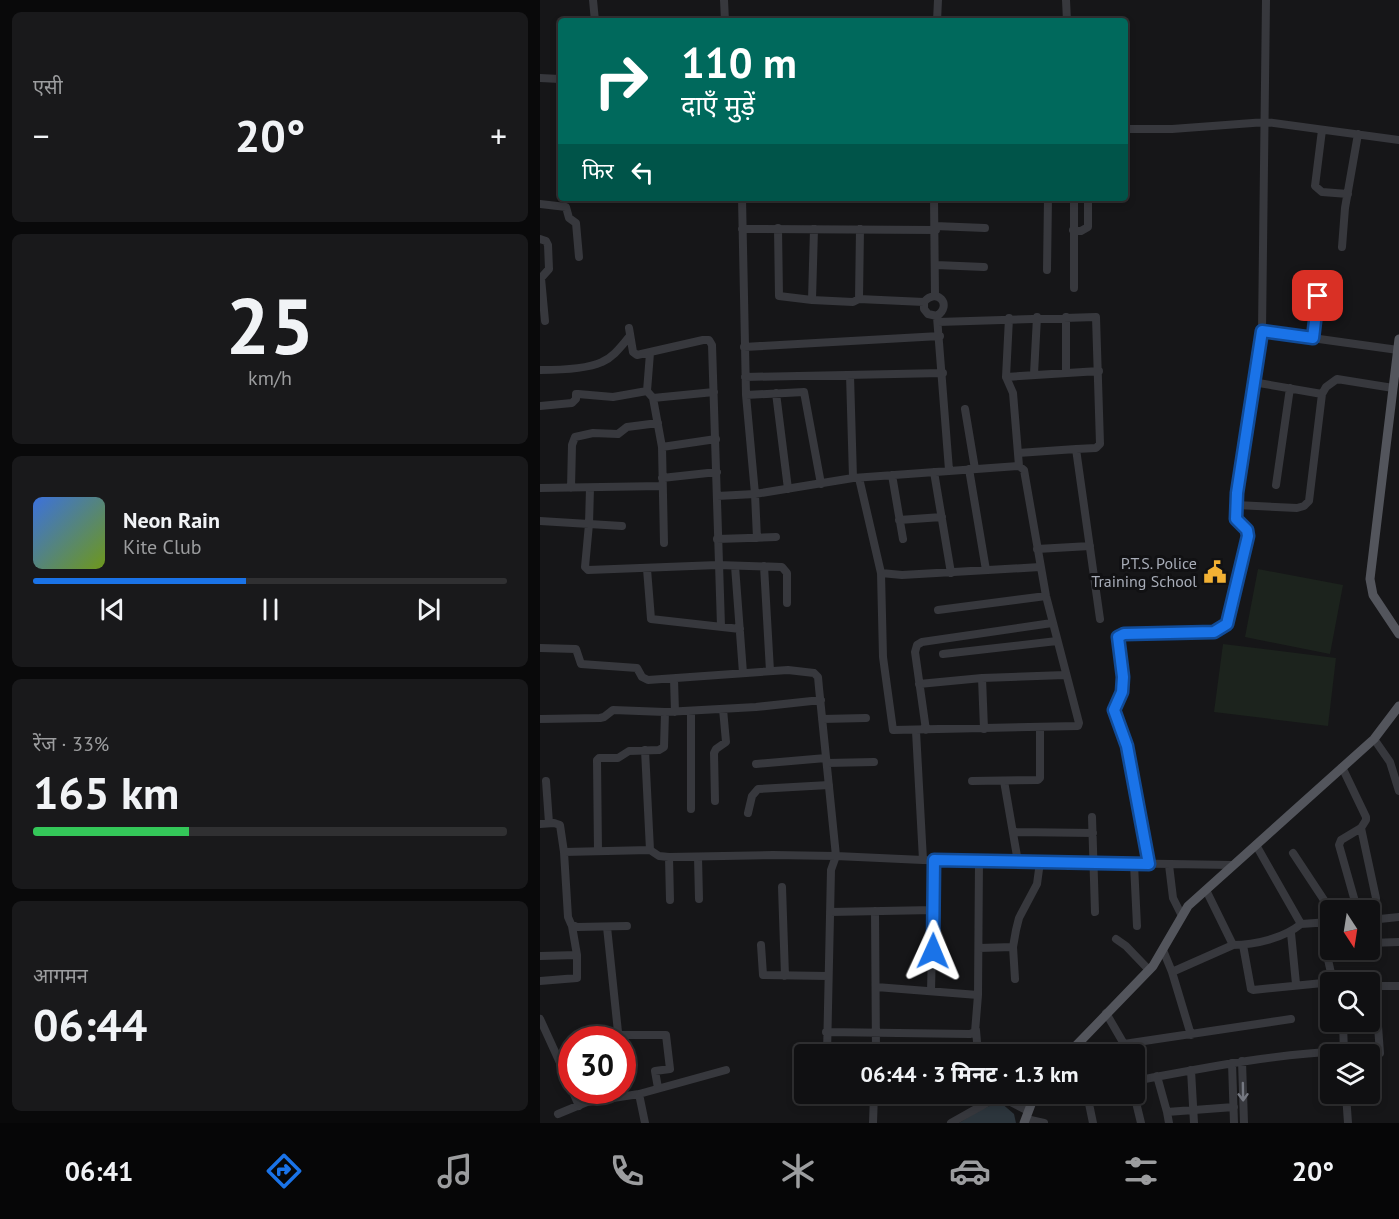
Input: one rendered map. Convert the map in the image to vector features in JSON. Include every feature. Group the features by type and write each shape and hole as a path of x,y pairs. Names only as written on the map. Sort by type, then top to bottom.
{"main road":[{"path":"1399,339 1370,579 1373,595 1399,634"},
{"path":"1078,1044 1149,970 1188,906 1374,739 1399,706"}],"street":[{"path":"593,0 595,18"},
{"path":"724,0 725,18"},
{"path":"938,0 938,18"},
{"path":"1066,0 1067,18"},
{"path":"1149,864 1127,746 1114,710 1122,692 1123,677 1118,637 1124,634 1214,632 1227,624 1248,536 1247,530 1236,519 1236,504 1262,331 1266,0"},
{"path":"540,78 558,79"},
{"path":"1128,129 1172,129 1266,122 1399,141"},
{"path":"1322,130 1315,186 1322,192 1348,194"},
{"path":"1342,247 1358,135"},
{"path":"741,201 745,377 757,538"},
{"path":"934,201 935,296"},
{"path":"1047,270 1048,201"},
{"path":"1074,201 1074,288"},
{"path":"1073,230 1081,231 1088,227 1088,201"},
{"path":"540,204 566,207 569,218 576,223 579,257"},
{"path":"778,228 779,296 853,302 860,299 924,302 929,297 935,296 941,299 944,305 938,319 949,470"},
{"path":"742,229 985,228"},
{"path":"812,300 814,229"},
{"path":"860,229 860,299"},
{"path":"540,239 548,244 549,269 541,278 545,321"},
{"path":"936,265 984,267"},
{"path":"1313,338 1321,275"},
{"path":"924,302 925,312 938,319 1096,317 1100,444 1096,448 1018,453"},
{"path":"1034,374 1037,317"},
{"path":"1066,317 1066,372"},
{"path":"1009,318 1005,377 1013,393 1019,466"},
{"path":"1262,331 1398,350"},
{"path":"540,370 602,362 611,356 630,332 634,354 650,353 709,340 712,345 716,439 721,626"},
{"path":"744,347 940,336"},
{"path":"650,353 647,391 654,398 662,447 664,543"},
{"path":"1005,377 1099,371"},
{"path":"745,377 943,373"},
{"path":"717,496 755,494 856,478 1019,466 1024,470 1046,596 1078,725 1040,728 896,731 892,729 883,657 881,573 856,478 850,375"},
{"path":"1236,504 1297,508 1304,506 1309,501 1322,394 1326,387 1337,379 1393,388"},
{"path":"1253,382 1322,394"},
{"path":"1276,484 1290,388"},
{"path":"540,406 573,402 577,394 613,396 647,391"},
{"path":"746,395 800,391 806,394 821,483"},
{"path":"654,398 714,392"},
{"path":"776,393 788,489"},
{"path":"965,409 986,570"},
{"path":"571,488 574,437 593,433 618,434 627,427 658,423"},
{"path":"662,447 716,439"},
{"path":"1076,449 1100,619"},
{"path":"540,488 590,488 662,482 717,472"},
{"path":"934,472 951,573"},
{"path":"892,475 903,539"},
{"path":"590,488 586,569 647,569 718,565 782,567 786,570 787,603"},
{"path":"899,520 942,517"},
{"path":"540,521 622,525"},
{"path":"717,539 776,537"},
{"path":"1037,549 1090,546"},
{"path":"735,566 743,673"},
{"path":"764,566 770,671"},
{"path":"881,573 902,575 1040,567"},
{"path":"647,569 651,620 740,629"},
{"path":"938,610 1046,596"},
{"path":"926,730 915,652 917,645 922,642 1052,623"},
{"path":"943,654 1057,641"},
{"path":"540,648 576,649 580,663 584,665 637,668 642,677 648,680 674,680 788,670 814,673 818,677 836,856 831,870 827,1044"},
{"path":"920,684 982,678 1065,675"},
{"path":"982,678 984,729"},
{"path":"674,680 675,711"},
{"path":"540,719 600,718 613,710 691,711 821,700"},
{"path":"715,801 714,753 716,748 726,742 723,709"},
{"path":"691,711 691,809"},
{"path":"598,851 597,760 599,758 618,758 629,751 659,750 664,747 664,712"},
{"path":"822,719 866,718"},
{"path":"972,781 1035,781 1039,779 1040,728"},
{"path":"916,730 923,860"},
{"path":"1374,739 1390,762 1399,791"},
{"path":"645,750 650,850"},
{"path":"756,764 874,762"},
{"path":"1342,767 1366,816 1361,828 1341,840 1339,845 1355,900"},
{"path":"540,981 578,978 573,926 568,917 560,825 544,823 546,781"},
{"path":"1004,781 1018,862"},
{"path":"748,813 752,796 761,788 829,785"},
{"path":"1092,817 1095,912"},
{"path":"1361,828 1376,898"},
{"path":"1014,832 1093,833"},
{"path":"1256,845 1301,924"},
{"path":"564,852 650,850 659,856 669,857 836,856 923,860 1233,866"},
{"path":"1293,853 1324,900"},
{"path":"698,856 699,899"},
{"path":"669,857 670,900"},
{"path":"932,991 934,860"},
{"path":"977,1044 979,861"},
{"path":"1014,979 1013,947 1019,918 1037,884 1040,862"},
{"path":"1134,864 1137,926"},
{"path":"1169,865 1173,898 1182,916"},
{"path":"782,887 785,976"},
{"path":"1206,890 1233,945"},
{"path":"830,912 934,910"},
{"path":"875,911 876,1044"},
{"path":"1380,919 1399,917"},
{"path":"1172,972 1233,945 1244,945 1290,933 1301,924 1320,923"},
{"path":"573,926 627,926"},
{"path":"607,927 619,1033 621,1035 666,1035 670,1069 655,1071 658,1088"},
{"path":"1290,933 1296,984"},
{"path":"1116,939 1149,970"},
{"path":"1380,943 1399,942"},
{"path":"761,945 763,975 828,976"},
{"path":"1244,945 1251,989 1320,983"},
{"path":"979,948 1013,947"},
{"path":"1162,950 1172,972 1191,1035"},
{"path":"540,956 577,955"},
{"path":"1380,986 1399,986"},
{"path":"876,987 978,995"},
{"path":"1107,1013 1124,1044 1291,1019"},
{"path":"540,1019 558,1059"},
{"path":"826,1032 970,1034 976,1029"},
{"path":"1145,1079 1232,1063 1320,1053"},
{"path":"1242,1062 1244,1123"},
{"path":"1232,1063 1234,1123"},
{"path":"558,1114 607,1098 639,1094 726,1070"},
{"path":"1191,1070 1194,1123"},
{"path":"1157,1076 1169,1123"},
{"path":"639,1094 645,1123"},
{"path":"873,1123 874,1104"},
{"path":"951,1123 983,1104"},
{"path":"1009,1104 1026,1118 1044,1123"},
{"path":"1089,1104 1093,1123"},
{"path":"1136,1104 1141,1123"},
{"path":"1347,1104 1348,1123"},
{"path":"1167,1112 1233,1107"}],"shaded area":[{"path":"1258,569 1343,585 1330,654 1245,637"},
{"path":"1223,644 1336,658 1328,726 1214,712"},
{"path":"1002,1104 1014,1114 1016,1123 959,1123 982,1109"}],"place":[{"name":"P.T.S. Police Training School","path":"1215,572"}],"route":[{"path":"933,951 934,860 1149,864 1127,746 1114,710 1122,692 1123,677 1118,637 1124,634 1214,632 1227,624 1248,536 1247,530 1236,519 1237,493 1262,331 1313,338 1318,296"}]}
